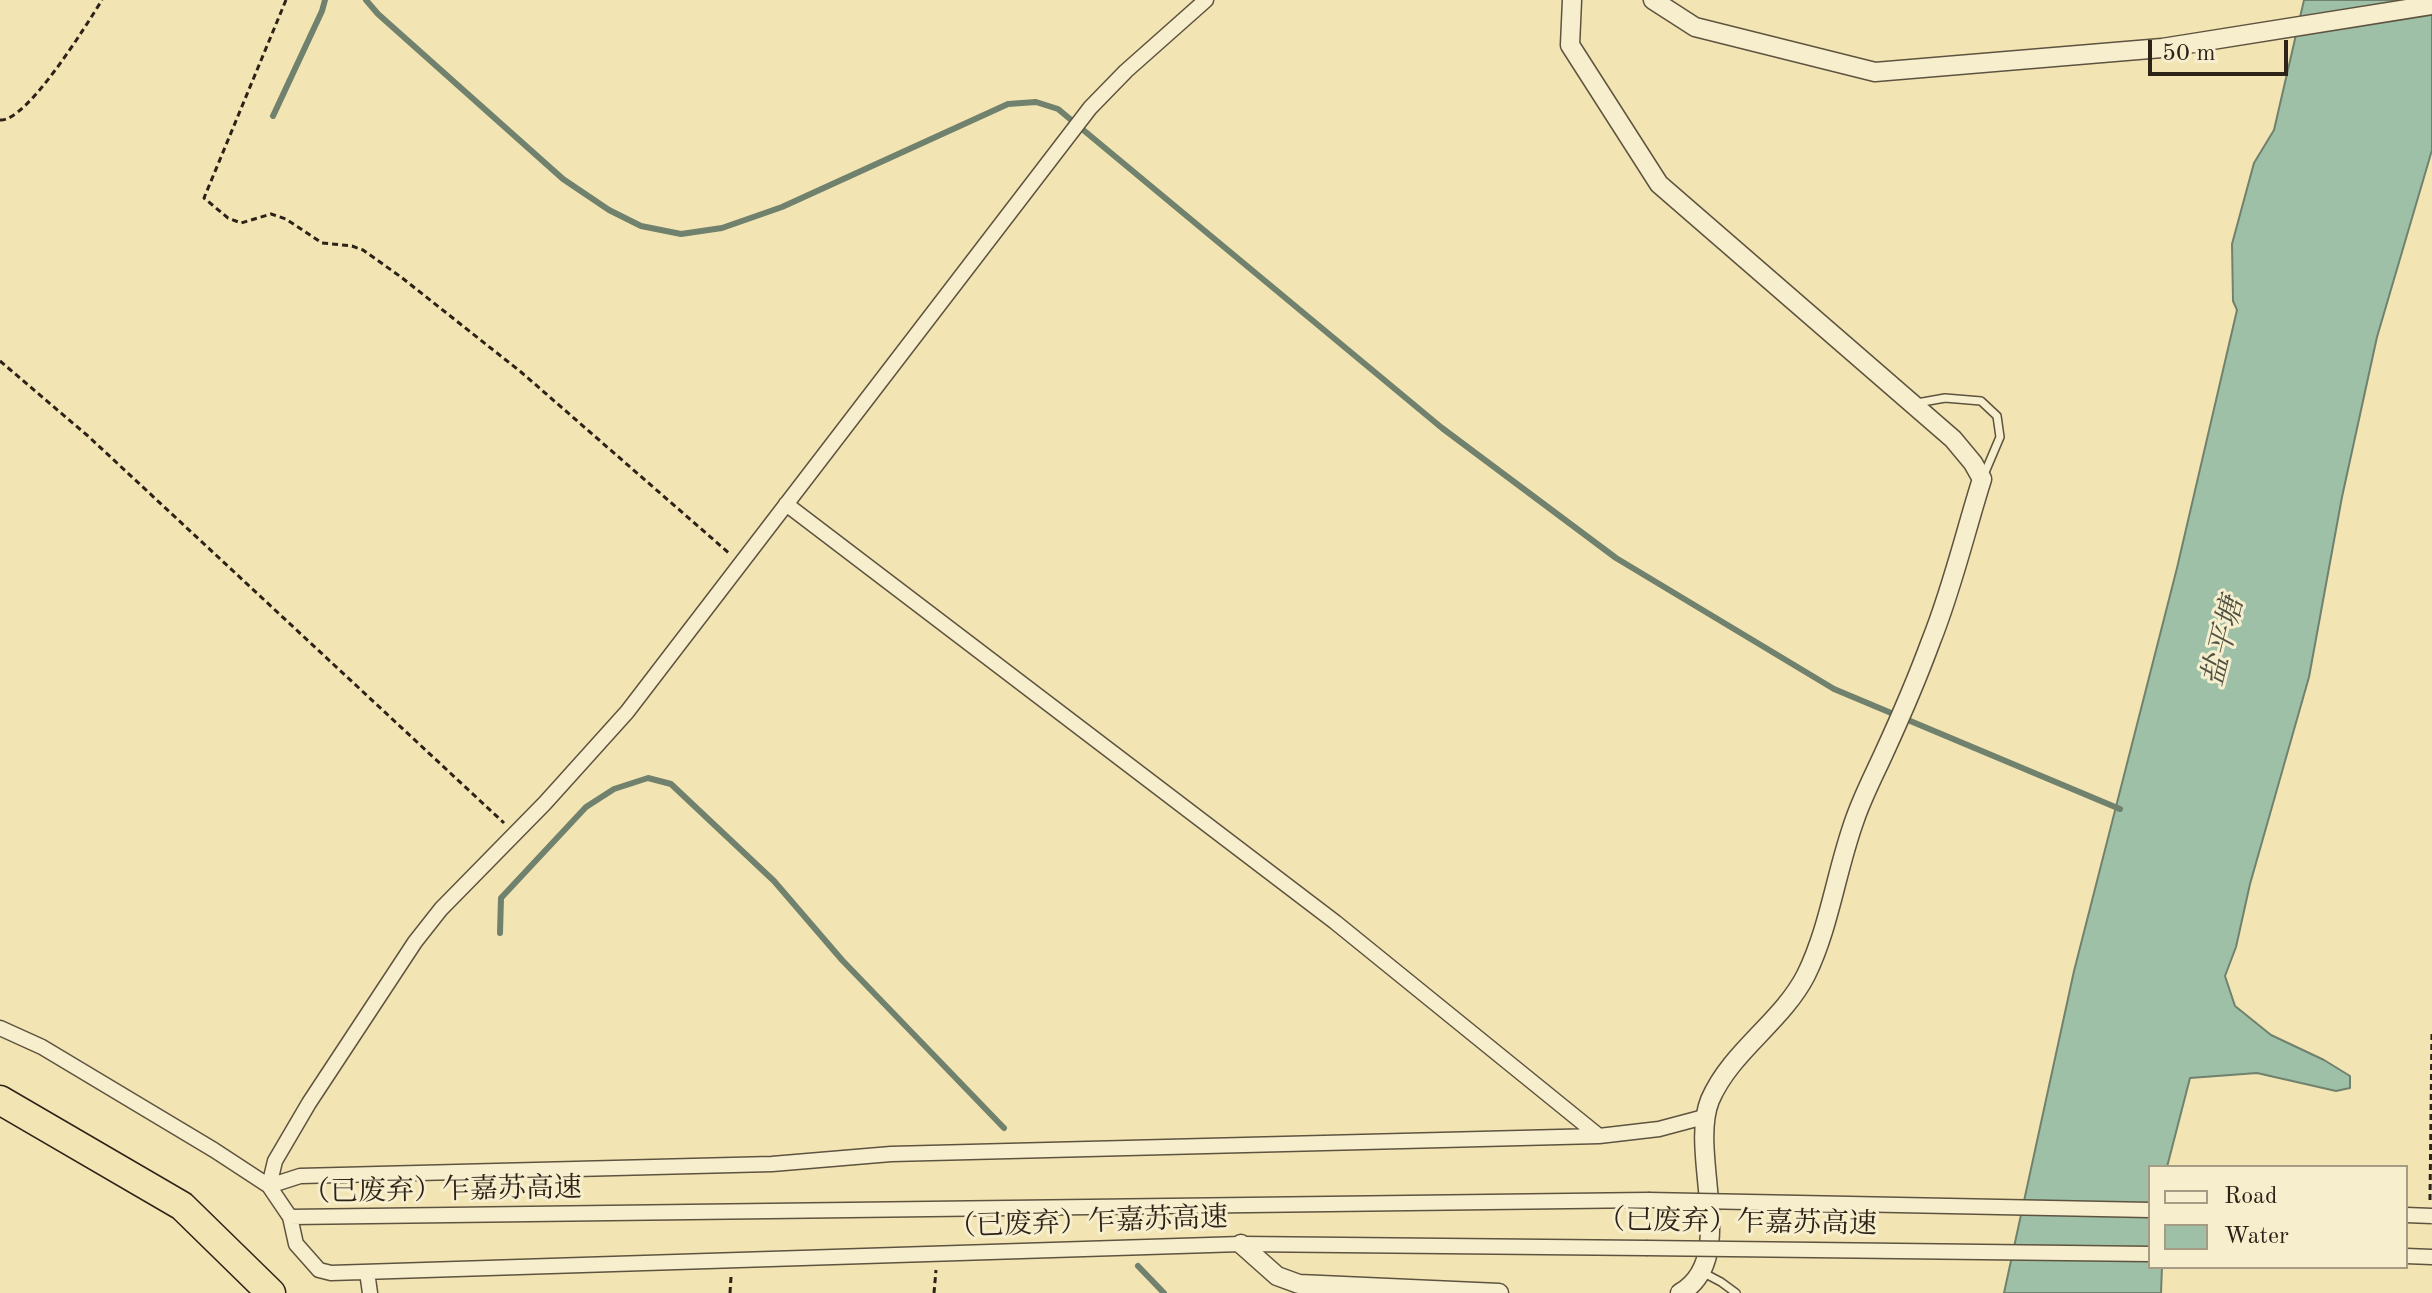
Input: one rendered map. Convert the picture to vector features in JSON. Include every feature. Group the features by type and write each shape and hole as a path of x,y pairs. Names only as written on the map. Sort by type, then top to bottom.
{"highway":[{"path":"0,1100 182,1206 271,1293"}],"street":[{"path":"269,1186 275,1161 309,1103 415,942 441,909 627,712 1090,108 1126,71 1206,0"},
{"path":"1572,0 1570,45 1659,184 1953,439 1982,479 1932,639 1854,820 1829,912 1805,978 1725,1073 1711,1098 1704,1117 1710,1233 1706,1260 1691,1287 1680,1293"},
{"path":"1653,0 1695,27 1875,72 2162,48 2432,5"},
{"path":"786,504 1335,922 1599,1136"},
{"path":"0,1028 42,1047 214,1150 269,1186 290,1217"},
{"path":"269,1186 300,1176 772,1164 891,1154 1599,1136 1659,1129 1704,1117"},
{"name":"（已废弃）乍嘉苏高速","path":"2148,1210 1648,1200 290,1217 296,1244 319,1270 331,1273 1241,1244 2148,1254"},
{"path":"2408,1215 2431,1210"},
{"path":"1241,1244 1277,1276 1299,1284 1499,1293"},
{"path":"2408,1256 2432,1257"},
{"path":"367,1272 370,1293"}],"lane":[{"path":"1913,404 1945,398 1981,401 1997,416 2000,437 1982,479"},
{"path":"1702,1272 1736,1293"}],"path":[{"path":"0,120 7,120 22,111 74,45 102,0"},
{"path":"286,0 204,198 228,218 241,223 271,214 286,219 322,243 363,250 521,372 741,564"},
{"path":"0,361 88,436 515,834"},
{"path":"2431,1210 2432,1031"},
{"path":"934,1293 936,1254"}],"water":[{"name":"盐平塘","path":"2304,0 2432,0 2432,150 2377,337 2342,497 2309,677 2250,884 2236,947 2225,976 2235,1006 2271,1035 2350,1076 2350,1088 2336,1091 2257,1073 2190,1078 2168,1165 2148,1165 2148,1269 2162,1269 2161,1293 2004,1293 2074,971 2177,568 2237,310 2233,301 2232,244 2254,163 2274,130"}],"waterway":[{"path":"273,116 325,0"},
{"path":"366,0 563,179 609,210 641,226 681,234 722,228 782,207 1008,104 1036,102 1058,109 1442,428 1616,558 1834,689 2120,809"},
{"path":"500,933 501,898 586,807 614,789 648,778 671,784 774,881 842,960 1004,1128"},
{"path":"1138,1266 1164,1293"}]}
